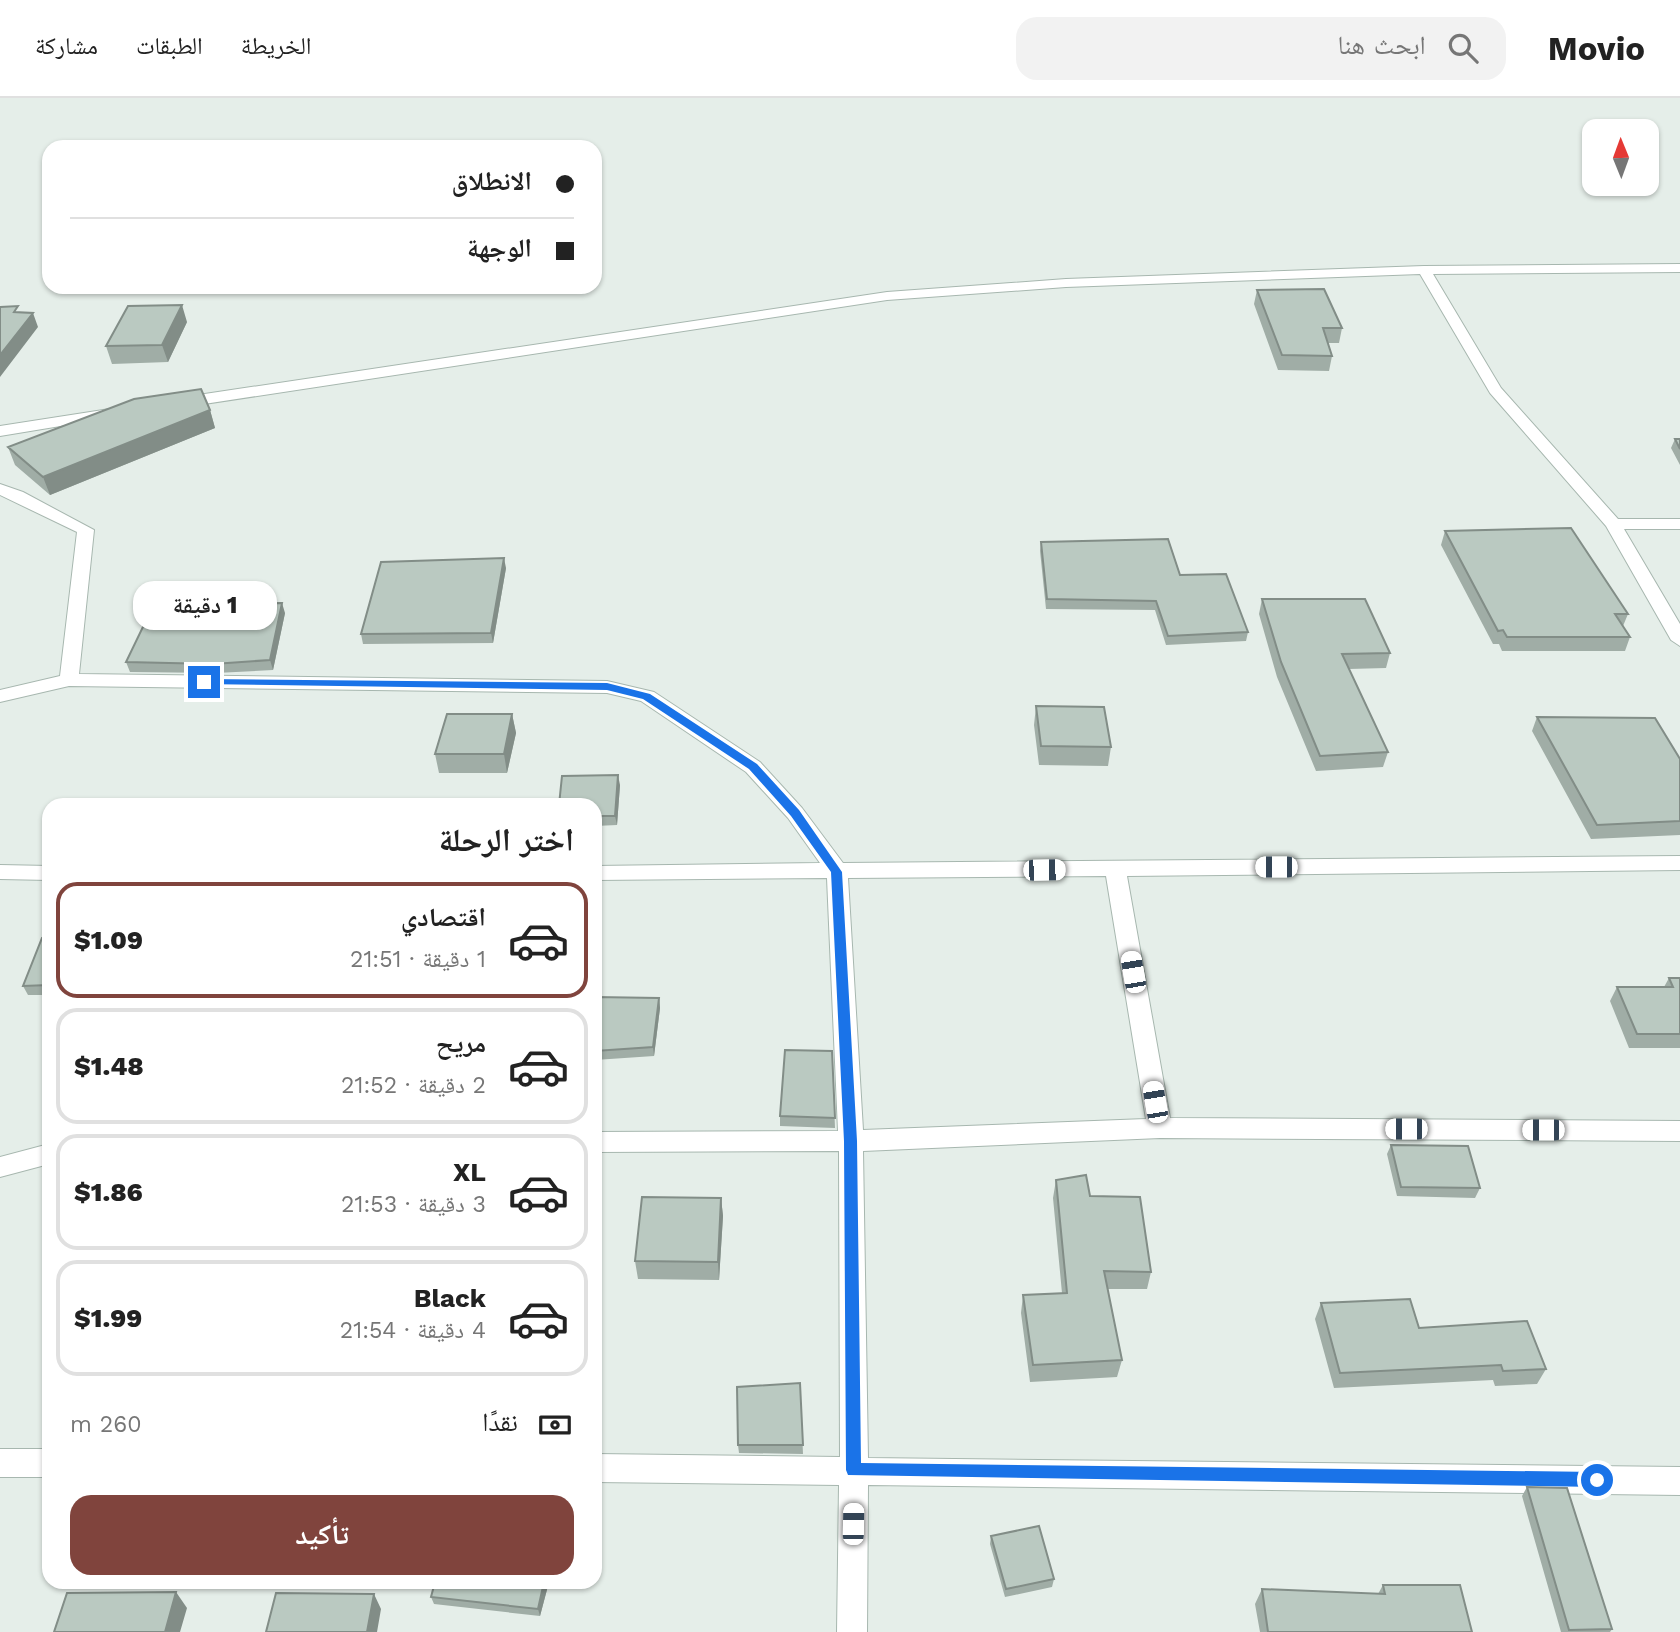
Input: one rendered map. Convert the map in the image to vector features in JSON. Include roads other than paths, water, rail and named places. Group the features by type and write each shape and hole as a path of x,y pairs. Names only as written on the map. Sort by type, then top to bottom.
{"street":[{"path":"166,405 887,296 1066,283 1424,270 1680,268"},
{"path":"1424,270 1495,390 1613,524 1680,640"},
{"path":"0,431 124,411"},
{"path":"0,489 86,530 69,680"},
{"path":"1613,524 1680,524"},
{"path":"0,696 69,680 607,687 647,696 753,767 795,813 837,872 850,1141 854,1470 852,1632"},
{"path":"602,873 1680,863"},
{"path":"1115,869 1160,1128"},
{"path":"0,872 42,873"},
{"path":"602,1142 850,1141 1160,1128 1680,1131"},
{"path":"0,1167 42,1156"},
{"path":"0,1463 42,1463"},
{"path":"602,1468 1680,1481"}]}
